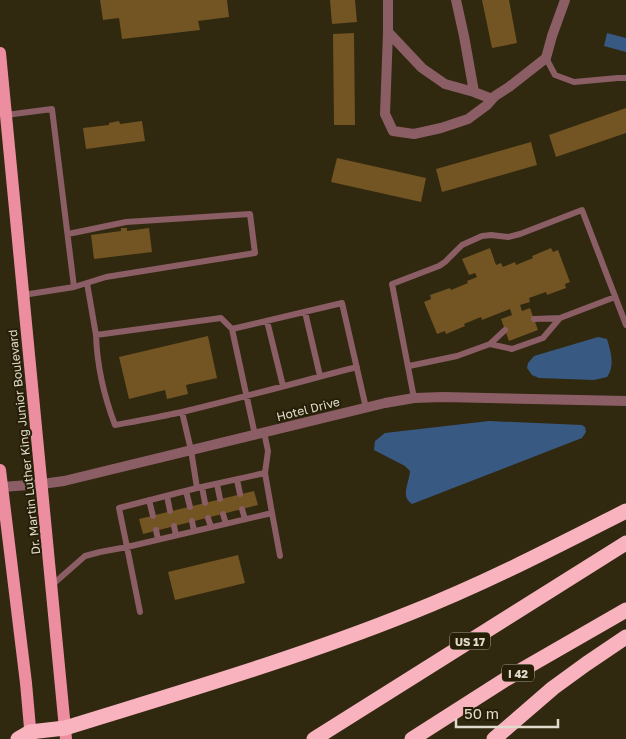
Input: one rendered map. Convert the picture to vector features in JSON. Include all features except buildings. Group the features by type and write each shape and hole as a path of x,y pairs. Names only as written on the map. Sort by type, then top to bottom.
{"highway":[{"path":"27,737 66,733 395,619 478,584 626,511"},
{"name":"US 17","path":"314,739 626,543"},
{"name":"I 42","path":"412,739 506,679 626,610"},
{"path":"494,739 553,688 626,637"}],"main road":[{"name":"Dr. Martin Luther King Junior Boulevard","path":"0,53 3,116 23,295 66,733"},
{"name":"Dr. Martin Luther King Junior Boulevard","path":"0,470 26,683 27,737"}],"street":[{"path":"388,0 385,114 393,131 414,134 468,119 546,58 565,0"},
{"path":"456,0 474,92"},
{"path":"388,32 422,68 445,84 492,99"},
{"name":"Hotel Drive","path":"1,487 64,481 414,398 626,401"}],"lane":[{"path":"546,58 555,75 574,82 626,78"},
{"path":"3,116 52,109 74,287"},
{"path":"414,398 392,284 439,266 462,245 482,236 508,237 520,234 582,210 626,325"},
{"path":"23,295 74,287 106,277 255,253 250,214 126,222 68,234"},
{"path":"87,283 96,334 97,356 106,399 115,426 182,412 357,367"},
{"path":"534,319 560,318 616,297"},
{"path":"232,329 342,303 366,408"},
{"path":"306,312 320,376"},
{"path":"96,334 221,318 232,329 247,395 268,451 265,473 280,556"},
{"path":"490,344 512,349 543,338 560,318"},
{"path":"267,321 282,386"},
{"path":"408,366 457,356 490,344 505,330"},
{"path":"182,412 205,503"},
{"path":"140,612 119,508 186,490 265,473"},
{"path":"237,480 240,494"},
{"path":"217,484 220,499"},
{"path":"186,490 190,507"},
{"path":"167,496 170,511"},
{"path":"149,500 153,516"},
{"path":"242,509 245,519"},
{"path":"52,585 85,556 272,513"},
{"path":"223,514 226,524"},
{"path":"208,518 211,527"},
{"path":"192,521 194,531"},
{"path":"174,526 176,535"},
{"path":"156,530 158,539"}],"water":[{"path":"607,33 626,38 626,52 604,46"},
{"path":"598,337 607,339 610,349 612,364 607,377 594,380 539,378 532,375 527,368 528,363 534,356"},
{"path":"489,421 582,425 585,427 586,432 582,438 412,504 406,497 410,471 405,466 374,450 375,441 385,433"}]}
